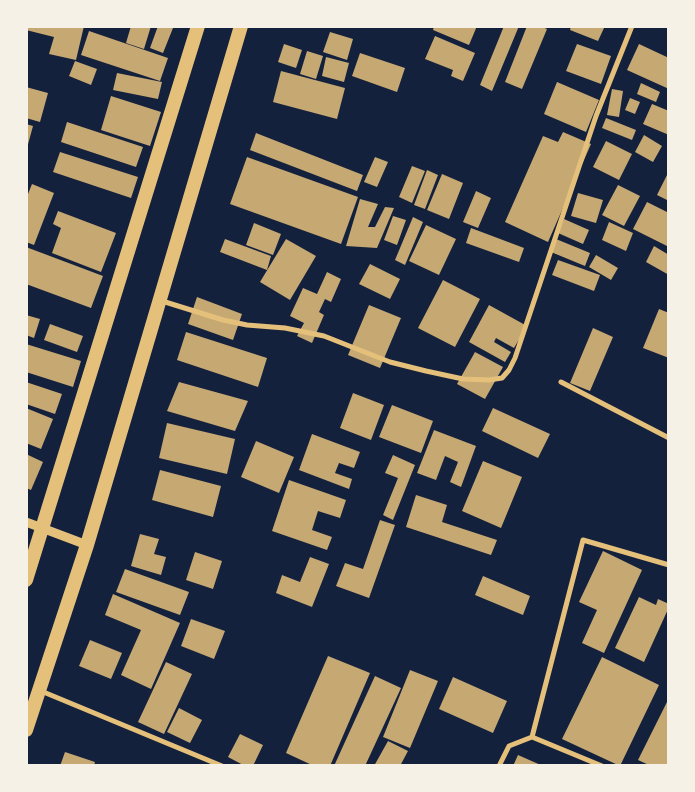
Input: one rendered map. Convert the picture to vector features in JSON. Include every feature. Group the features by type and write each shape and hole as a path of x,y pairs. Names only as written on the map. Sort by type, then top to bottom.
{"highway":[{"path":"26,580 198,26"},
{"path":"26,730 87,545 241,26"}],"street":[{"path":"160,300 223,320 246,325 285,328 324,336 390,362 426,371 462,379 489,380 502,378 509,370 514,358 596,116 632,26"},
{"path":"561,382 669,438"},
{"path":"26,522 87,545"},
{"path":"532,737 583,540 669,565"},
{"path":"38,690 222,766"},
{"path":"499,766 509,746 532,737 602,766"}],"building":[{"path":"26,26 84,26 76,60 49,54 54,37 26,30"},
{"path":"131,26 151,26 144,49 126,43"},
{"path":"158,26 173,28 163,53 150,48"},
{"path":"434,26 477,26 469,45 433,30"},
{"path":"504,26 519,26 492,91 480,85"},
{"path":"527,26 540,26 547,29 522,89 505,82"},
{"path":"571,26 600,26 604,28 598,41 570,30"},
{"path":"89,31 168,58 160,81 81,55"},
{"path":"330,32 353,39 347,60 323,52"},
{"path":"435,36 475,53 463,81 451,76 453,70 425,59"},
{"path":"284,44 302,50 296,68 278,62"},
{"path":"577,44 611,56 601,84 566,71"},
{"path":"639,44 669,58 669,89 627,70"},
{"path":"307,51 323,56 316,79 300,74"},
{"path":"360,53 405,68 397,92 352,76"},
{"path":"326,57 349,63 344,82 322,76"},
{"path":"75,61 97,69 91,85 69,76"},
{"path":"281,71 345,88 337,119 273,102"},
{"path":"117,73 162,82 158,99 113,90"},
{"path":"557,82 599,100 586,132 544,114"},
{"path":"641,83 660,92 656,102 637,94"},
{"path":"26,87 48,93 40,122 26,118"},
{"path":"612,89 623,91 619,117 607,115"},
{"path":"111,96 161,112 150,146 101,130"},
{"path":"630,98 640,102 635,114 625,110"},
{"path":"652,104 669,111 669,135 643,124"},
{"path":"606,118 636,130 632,140 602,128"},
{"path":"67,122 143,147 136,167 61,142"},
{"path":"26,124 33,126 27,148 26,147"},
{"path":"563,132 591,144 548,242 505,222 543,136 558,142"},
{"path":"256,133 363,175 357,191 250,150"},
{"path":"644,135 662,146 653,162 635,152"},
{"path":"606,141 632,154 619,180 593,167"},
{"path":"60,152 138,177 131,198 53,172"},
{"path":"247,157 358,197 341,244 230,204"},
{"path":"375,157 388,162 377,187 364,182"},
{"path":"412,166 425,171 412,203 399,197"},
{"path":"427,170 438,175 425,209 414,205"},
{"path":"442,174 463,183 449,219 427,210"},
{"path":"667,175 669,176 669,201 657,195"},
{"path":"32,184 54,193 34,245 26,242 26,199"},
{"path":"618,185 640,196 624,226 602,215"},
{"path":"476,191 491,198 478,228 463,222"},
{"path":"578,193 603,200 596,223 571,216"},
{"path":"360,199 378,204 368,227 375,227 385,207 394,208 377,248 346,246"},
{"path":"647,202 669,213 669,247 633,229"},
{"path":"58,211 116,233 101,272 52,253 61,228 53,224"},
{"path":"393,216 406,220 397,245 384,240"},
{"path":"413,217 423,222 405,265 395,260"},
{"path":"564,219 589,230 583,244 558,233"},
{"path":"609,222 633,233 626,251 602,240"},
{"path":"254,223 281,234 273,255 246,245"},
{"path":"426,225 456,239 439,275 409,261"},
{"path":"471,228 524,248 519,262 466,243"},
{"path":"225,239 271,256 267,270 220,252"},
{"path":"286,239 316,256 290,300 260,282"},
{"path":"556,239 590,253 585,266 551,252"},
{"path":"654,246 669,255 669,275 646,262"},
{"path":"26,247 103,276 91,308 26,284"},
{"path":"596,255 618,268 611,280 589,267"},
{"path":"558,260 600,275 594,291 552,275"},
{"path":"370,264 400,279 390,299 359,284"},
{"path":"327,272 341,279 331,302 325,299 319,312 324,315 312,343 297,336 304,323 290,316 303,288 317,294"},
{"path":"443,280 480,299 455,347 418,328"},
{"path":"197,297 242,314 233,340 188,324"},
{"path":"369,305 401,318 380,368 348,355"},
{"path":"489,305 527,326 514,348 496,338 494,342 511,352 505,362 469,342"},
{"path":"659,309 669,313 669,358 643,348"},
{"path":"26,315 40,319 34,338 26,335"},
{"path":"50,324 83,336 77,352 44,340"},
{"path":"593,328 613,337 590,391 570,383"},
{"path":"186,332 267,358 258,387 177,360"},
{"path":"26,344 81,361 73,387 26,372"},
{"path":"475,352 503,367 485,399 457,384"},
{"path":"26,382 62,394 55,414 26,404"},
{"path":"179,382 248,401 235,431 167,411"},
{"path":"353,393 384,405 371,440 340,428"},
{"path":"392,405 433,421 421,453 379,437"},
{"path":"26,408 53,419 41,449 26,443"},
{"path":"493,408 550,434 538,458 482,431"},
{"path":"167,423 235,439 227,474 159,458"},
{"path":"434,430 476,446 461,487 450,482 458,462 445,456 436,480 417,473"},
{"path":"312,434 360,452 354,468 339,463 335,473 352,479 349,489 299,470"},
{"path":"256,441 294,457 279,493 241,477"},
{"path":"26,454 43,462 31,490 26,488"},
{"path":"393,455 415,465 393,520 383,515 398,478 385,473"},
{"path":"483,461 522,477 501,528 462,511"},
{"path":"160,470 221,486 213,517 152,500"},
{"path":"289,480 346,500 340,518 318,511 312,530 332,537 327,550 272,531"},
{"path":"416,495 447,505 442,522 497,540 491,555 406,527"},
{"path":"380,520 395,525 369,598 336,586 345,563 363,569"},
{"path":"140,534 159,539 154,554 166,557 161,575 131,566"},
{"path":"603,551 642,570 604,653 582,643 597,610 579,602"},
{"path":"195,552 222,561 213,589 186,580"},
{"path":"310,557 329,564 312,607 276,593 282,575 300,582"},
{"path":"125,569 189,592 180,615 116,592"},
{"path":"483,576 530,596 523,615 475,595"},
{"path":"113,594 180,623 151,689 121,675 141,630 105,615"},
{"path":"639,597 656,605 658,599 669,604 644,662 615,648"},
{"path":"191,619 225,631 214,659 181,646"},
{"path":"90,640 122,653 111,679 79,666"},
{"path":"328,656 370,673 330,766 314,766 286,753"},
{"path":"602,657 659,685 620,766 562,739"},
{"path":"166,662 192,674 164,734 138,722"},
{"path":"410,670 438,681 410,748 383,737"},
{"path":"375,676 401,688 365,766 334,766"},
{"path":"453,677 507,701 493,733 439,709"},
{"path":"669,698 669,766 651,766 638,760"},
{"path":"179,708 202,720 190,743 167,732"},
{"path":"240,734 263,745 253,766 245,766 228,757"},
{"path":"388,741 408,751 400,766 374,766"},
{"path":"65,752 95,762 94,766 60,766"},
{"path":"518,755 543,766 513,766"}]}
